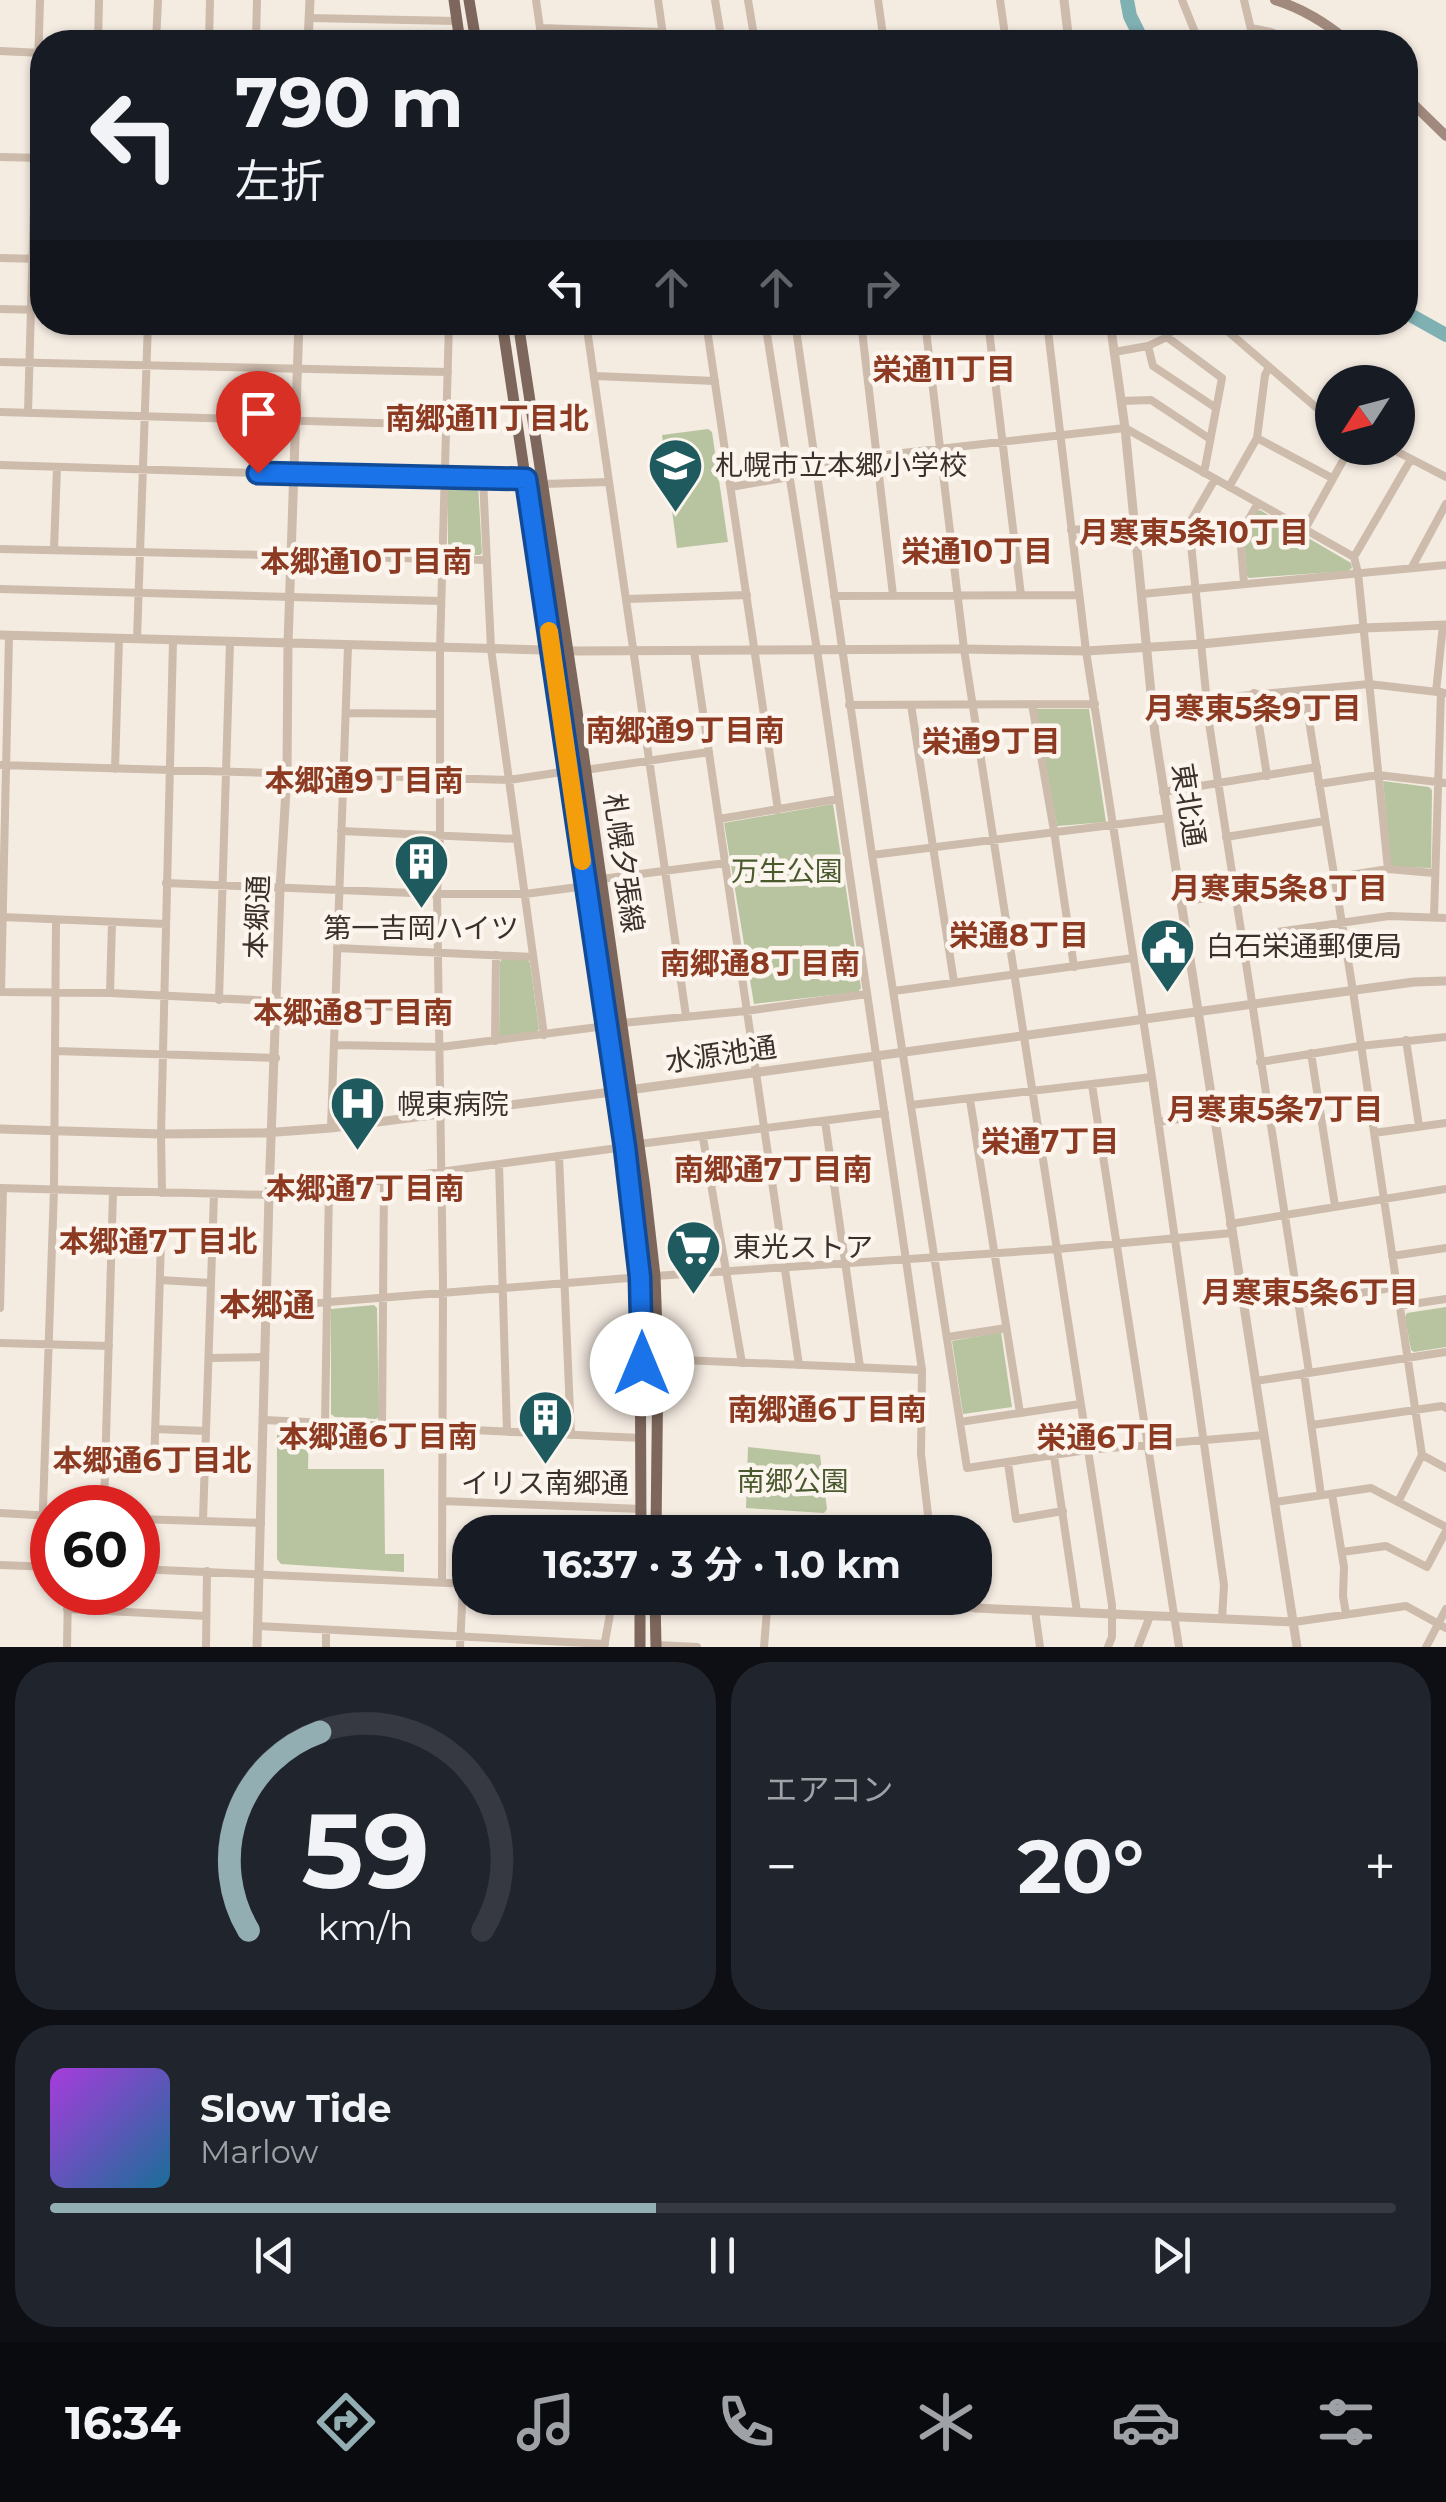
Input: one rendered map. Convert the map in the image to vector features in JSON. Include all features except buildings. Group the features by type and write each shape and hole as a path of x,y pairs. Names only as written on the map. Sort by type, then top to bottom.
{"main road":[{"path":"454,0 458,30"},
{"path":"470,0 474,30"},
{"path":"1275,0 1303,10 1334,30"},
{"path":"1418,109 1446,136"},
{"name":"札幌夕張線","path":"504,335 625,1147 640,1277 641,1515"},
{"name":"札幌夕張線","path":"520,335 622,1023 655,1276 656,1515"},
{"path":"640,1615 640,1647"},
{"path":"655,1615 656,1646"}],"street":[{"path":"40,0 41,30"},
{"path":"98,30 99,0"},
{"path":"157,30 158,0"},
{"path":"209,30 210,0"},
{"path":"256,0 256,30"},
{"path":"308,30 310,0"},
{"path":"536,0 540,28 602,30"},
{"path":"658,0 662,30"},
{"path":"715,0 720,30"},
{"path":"748,0 753,30"},
{"path":"878,0 882,30"},
{"path":"1000,0 1004,30"},
{"path":"1064,0 1068,30"},
{"path":"1182,0 1194,30"},
{"path":"1244,0 1251,28 1262,30"},
{"path":"309,18 457,21"},
{"path":"0,51 30,52"},
{"path":"0,157 30,158"},
{"path":"0,258 30,259"},
{"path":"0,309 30,310"},
{"path":"28,412 30,335"},
{"path":"138,639 147,335"},
{"name":"本郷通","path":"258,1647 269,1195 299,335"},
{"path":"442,1582 438,894 440,648 449,335"},
{"path":"588,335 686,1016"},
{"path":"708,335 778,810"},
{"path":"767,335 821,650 838,799 881,1055 884,1113 911,1259 922,1370 921,1454 928,1515"},
{"path":"797,335 840,651 967,1468 1087,1450 1264,1435"},
{"path":"862,335 893,595"},
{"path":"927,335 964,649 1112,1614 1108,1647"},
{"path":"990,335 1020,595"},
{"path":"1049,335 1086,651 1152,1076 1224,1584 1222,1619"},
{"name":"東北通","path":"1112,335 1163,792 1297,1647"},
{"path":"1114,352 1148,346 1169,335"},
{"path":"1231,335 1315,406"},
{"path":"1167,338 1222,378 1204,473"},
{"path":"1148,346 1153,366 1216,408"},
{"path":"0,362 448,372"},
{"path":"1229,487 1257,438 1269,367"},
{"path":"595,376 714,381"},
{"path":"1121,402 1151,400 1210,439"},
{"path":"0,412 446,425"},
{"path":"814,463 1125,428 1354,556"},
{"path":"1257,438 1332,478"},
{"path":"1415,461 1446,478"},
{"path":"0,465 526,479"},
{"path":"1305,529 1340,465"},
{"path":"1388,870 1354,556 1407,465"},
{"path":"54,550 57,467"},
{"path":"731,488 789,478"},
{"path":"483,479 491,649 544,1035"},
{"path":"1215,479 1190,524 1207,698 1298,1304 1320,1495"},
{"path":"543,484 610,482"},
{"path":"1244,583 1240,535 1258,503"},
{"path":"1412,567 1446,504"},
{"path":"1071,530 1135,525"},
{"path":"0,549 487,560"},
{"path":"1142,594 1446,565"},
{"path":"0,588 441,601"},
{"path":"834,596 1079,595"},
{"path":"627,600 747,596"},
{"path":"438,1010 110,993 1,992 4,635 552,650 1086,651 1444,625 1442,782 1434,918"},
{"path":"115,768 119,639"},
{"path":"162,1193 174,641"},
{"path":"219,1000 230,642"},
{"path":"331,1128 348,646"},
{"path":"694,651 799,1365"},
{"path":"1207,698 1368,684 1441,692"},
{"path":"1304,690 1422,1455 1398,1500"},
{"path":"1254,693 1268,776"},
{"path":"850,704 1094,704"},
{"path":"911,704 954,982"},
{"path":"1032,704 1074,967"},
{"path":"346,714 440,714"},
{"path":"585,770 709,752"},
{"path":"3,765 509,780 568,771"},
{"path":"1163,792 1317,767"},
{"path":"1319,784 1378,775 1442,782"},
{"path":"718,820 838,799"},
{"path":"872,856 1168,818"},
{"path":"1226,838 1325,821"},
{"path":"342,831 517,838"},
{"path":"601,879 726,863"},
{"path":"1182,902 1388,870 1434,873"},
{"path":"166,883 438,894 524,894 586,886"},
{"path":"2,916 166,924"},
{"path":"1242,937 1389,916 1446,918"},
{"path":"48,1485 56,920"},
{"path":"110,993 112,922"},
{"path":"337,948 533,956"},
{"path":"495,1041 496,955"},
{"path":"894,991 1133,958"},
{"name":"水源池通","path":"0,1129 161,1134 331,1128 1352,990 1446,981"},
{"path":"622,1023 868,994"},
{"path":"334,1045 441,1048 606,1026"},
{"path":"1260,1062 1446,1037"},
{"path":"1406,1040 1419,1126"},
{"path":"55,1051 276,1058"},
{"path":"1311,1053 1335,1206"},
{"path":"911,1106 1152,1076"},
{"path":"1092,1085 1179,1647"},
{"path":"970,1100 1020,1412"},
{"path":"1158,1122 1267,1107"},
{"path":"639,1144 884,1113"},
{"path":"824,1121 860,1367"},
{"path":"1374,1134 1446,1123"},
{"path":"703,1138 742,1363"},
{"path":"0,1308 1,1188 269,1195 625,1147"},
{"path":"559,1156 570,1435"},
{"path":"499,1164 507,1432"},
{"path":"382,1426 384,1180"},
{"path":"325,1423 329,1187"},
{"path":"266,1306 1175,1239 1284,1214 1446,1189"},
{"path":"105,1485 113,1192"},
{"path":"203,1520 214,1194"},
{"path":"105,1468 154,1469 160,1280 161,1241 112,1240"},
{"path":"1392,1256 1446,1248"},
{"path":"160,1280 211,1282"},
{"path":"1298,1304 1396,1288"},
{"path":"1399,1306 1446,1298"},
{"path":"948,1337 1006,1328"},
{"path":"0,1342 108,1346"},
{"path":"1256,1380 1446,1352"},
{"path":"209,1358 265,1357"},
{"path":"658,1360 922,1370"},
{"path":"960,1422 1080,1404"},
{"path":"1312,1424 1446,1408"},
{"path":"264,1420 641,1438"},
{"path":"155,1429 206,1431"},
{"path":"1422,1455 1446,1468"},
{"path":"1054,1456 1077,1612"},
{"path":"1008,1462 1016,1519 1063,1512"},
{"path":"1274,1502 1371,1488 1446,1529 1427,1567 1386,1546 1342,1552"},
{"path":"1332,1494 1342,1552 1346,1614"},
{"path":"443,1502 641,1509"},
{"path":"0,1513 30,1515"},
{"path":"160,1519 260,1523"},
{"path":"0,1565 30,1566"},
{"path":"160,1570 452,1583"},
{"path":"206,1647 207,1572"},
{"path":"992,1609 1294,1622 1406,1606 1442,1626"},
{"path":"1426,1647 1442,1626 1446,1609"},
{"path":"1034,1611 1040,1647"},
{"path":"160,1614 206,1616"},
{"path":"66,1647 68,1615"},
{"path":"460,1647 462,1615"},
{"path":"258,1626 604,1645 610,1615"},
{"path":"764,1647 767,1615"},
{"path":"1138,1647 1150,1616"},
{"path":"326,1630 326,1647"},
{"path":"397,1633 398,1647"},
{"path":"656,1646 697,1647"}],"green space":[{"path":"708,429 712,432 728,542 677,548 662,435"},
{"path":"450,485 478,485 480,555 448,555"},
{"path":"1260,510 1351,563 1352,568 1249,578 1244,535"},
{"path":"1036,709 1089,709 1106,822 1057,826"},
{"path":"1383,781 1432,790 1431,868 1391,865"},
{"name":"万生公園","path":"833,804 861,988 858,992 754,1004 724,823"},
{"path":"502,959 530,963 539,1029 536,1034 499,1038"},
{"path":"374,1305 379,1417 335,1417 331,1414 331,1309"},
{"path":"1446,1307 1446,1347 1411,1350 1407,1313"},
{"path":"1001,1332 1012,1407 963,1414 952,1341"},
{"path":"277,1424 309,1425 308,1469 384,1469 385,1554 404,1554 404,1572 281,1564 277,1559"},
{"name":"南郷公園","path":"748,1447 820,1455 827,1509 824,1513 746,1508"}],"waterway":[{"path":"1127,0 1137,30"},
{"path":"1418,319 1446,335"}],"slow traffic":[{"path":"549,631 582,861"}],"place":[{"name":"札幌市立本郷小学校","path":"676,514"},
{"name":"第一吉岡ハイツ","path":"421,911"},
{"name":"白石栄通郵便局","path":"1167,995"},
{"name":"幌東病院","path":"358,1153"},
{"name":"東光ストア","path":"694,1296"},
{"name":"イリス南郷通","path":"545,1466"}],"district":[{"name":"栄通11丁目","path":"944,369"},
{"name":"南郷通11丁目北","path":"487,418"},
{"name":"月寒東5条10丁目","path":"1194,532"},
{"name":"栄通10丁目","path":"977,551"},
{"name":"本郷通10丁目南","path":"366,561"},
{"name":"月寒東5条9丁目","path":"1253,708"},
{"name":"南郷通9丁目南","path":"685,730"},
{"name":"栄通9丁目","path":"991,741"},
{"name":"本郷通9丁目南","path":"364,780"},
{"name":"月寒東5条8丁目","path":"1279,888"},
{"name":"栄通8丁目","path":"1019,935"},
{"name":"南郷通8丁目南","path":"760,963"},
{"name":"本郷通8丁目南","path":"353,1012"},
{"name":"月寒東5条7丁目","path":"1275,1109"},
{"name":"栄通7丁目","path":"1050,1141"},
{"name":"南郷通7丁目南","path":"773,1169"},
{"name":"本郷通7丁目南","path":"365,1188"},
{"name":"本郷通7丁目北","path":"158,1241"},
{"name":"月寒東5条6丁目","path":"1310,1292"},
{"name":"本郷通","path":"267,1304"},
{"name":"南郷通6丁目南","path":"827,1409"},
{"name":"本郷通6丁目南","path":"378,1436"},
{"name":"栄通6丁目","path":"1106,1437"},
{"name":"本郷通6丁目北","path":"152,1460"}],"route":[{"path":"258,473 526,479 625,1147 640,1277 642,1364"}]}
